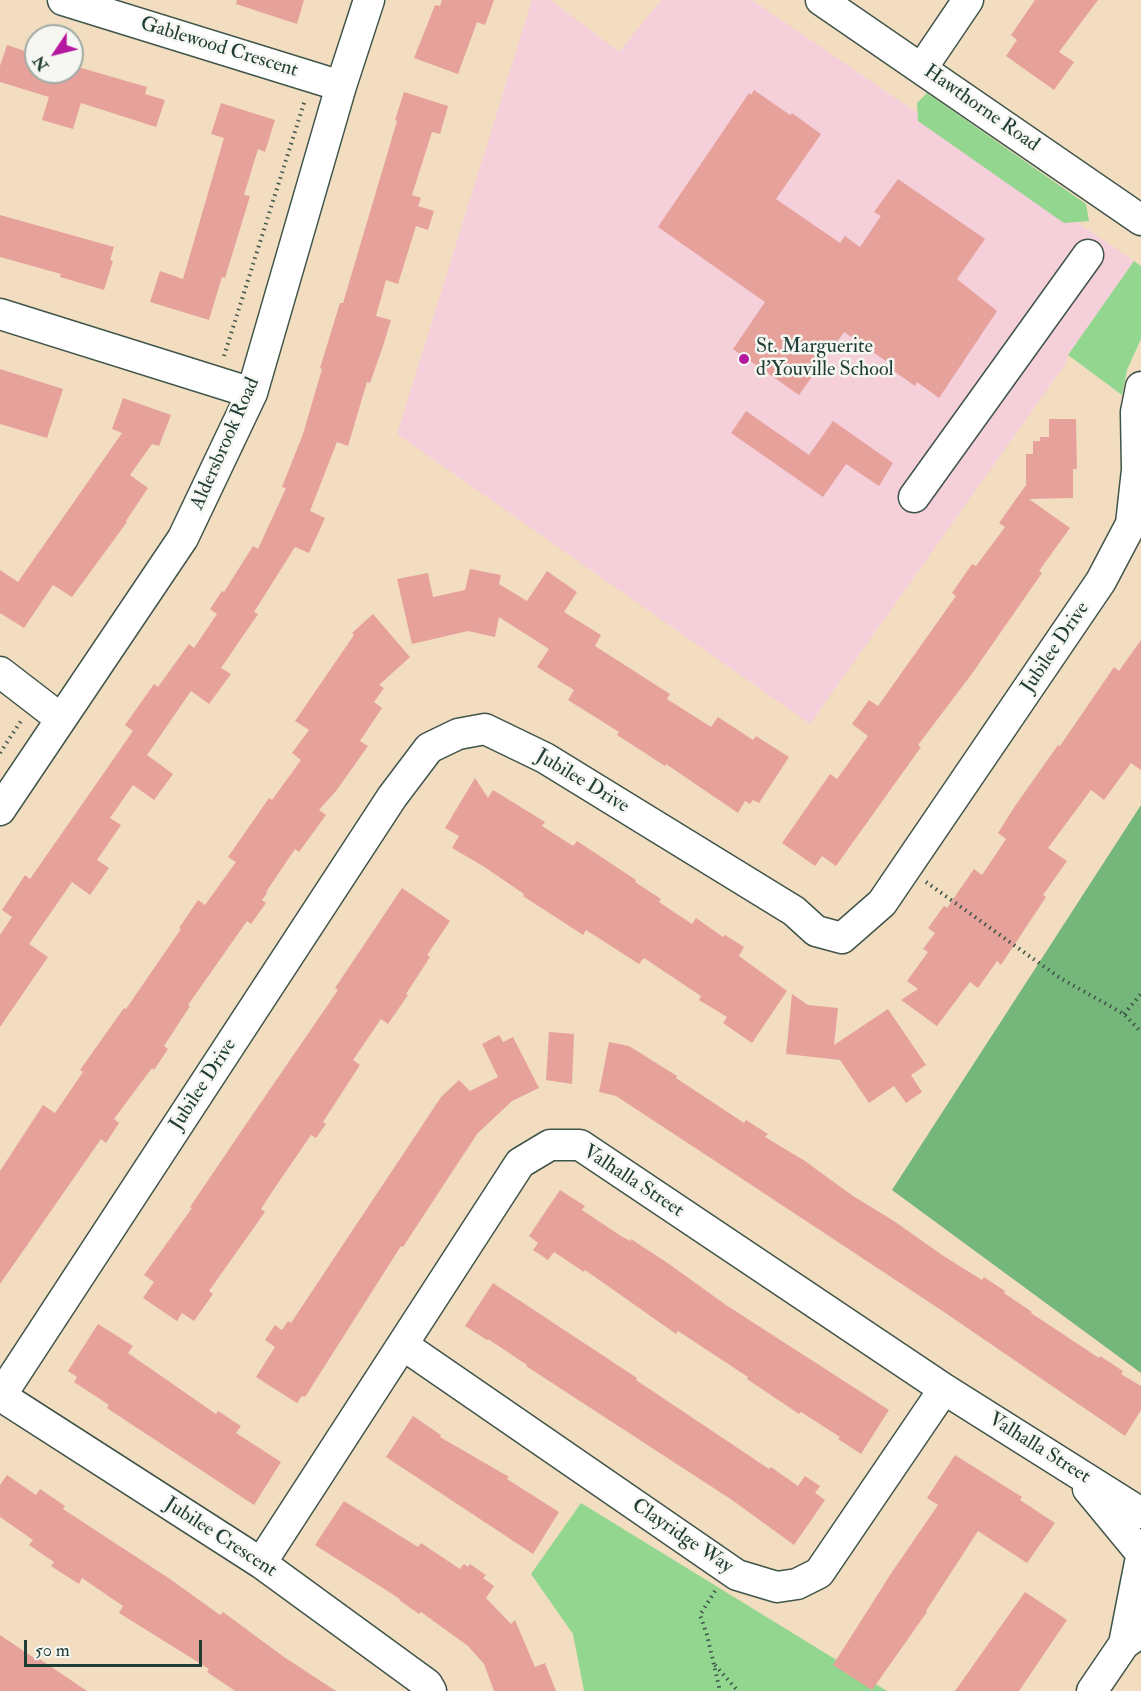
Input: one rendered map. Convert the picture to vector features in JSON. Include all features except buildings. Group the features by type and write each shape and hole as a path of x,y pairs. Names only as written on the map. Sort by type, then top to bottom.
{"street":[{"name":"Gablewood Crescent","path":"63,0 341,86"},
{"name":"Aldersbrook Road","path":"0,810 183,538 252,393 341,86 369,0"},
{"name":"Hawthorne Road","path":"821,0 1141,220"},
{"path":"922,68 968,0"},
{"path":"914,497 1088,255"},
{"path":"0,314 252,393"},
{"name":"Jubilee Drive","path":"0,1397 392,797 429,748 458,734 485,729 545,758 794,911 816,931 842,938 882,903 1101,581 1131,524 1137,470 1136,412 1141,387"},
{"path":"0,672 62,719"},
{"name":"Valhalla Street","path":"261,1563 520,1163 550,1145 580,1145 944,1389 1141,1513"},
{"name":"Clayridge Way","path":"403,1345 737,1575 777,1587 797,1584 819,1573 944,1389"},
{"name":"Jubilee Crescent","path":"0,1397 261,1563 427,1683 431,1691"},
{"path":"1073,1471 1141,1556 1133,1638 1092,1691"}],"path":[{"path":"223,360 306,96"},
{"path":"0,753 22,719 15,714"},
{"path":"925,882 1060,978 1124,1014 1141,1032"},
{"path":"1124,1014 1141,994"},
{"path":"720,1691 700,1615 729,1569"},
{"path":"714,1664 738,1691"}],"shaded area":[{"name":"St. Marguerite d'Youville School","path":"532,0 550,0 619,52 661,0 752,0 1134,261 1068,355 1066,363 810,724 397,434"}],"green space":[{"path":"927,93 1086,204 1089,221 1064,223 918,121 917,103"},
{"path":"1134,261 1141,266 1141,339 1127,370 1122,395 1068,355"},
{"path":"1141,805 1141,1373 892,1190"},
{"path":"581,1503 887,1691 584,1691 573,1634 531,1574"}],"place":[{"name":"St. Marguerite d'Youville School","path":"744,359"}]}
